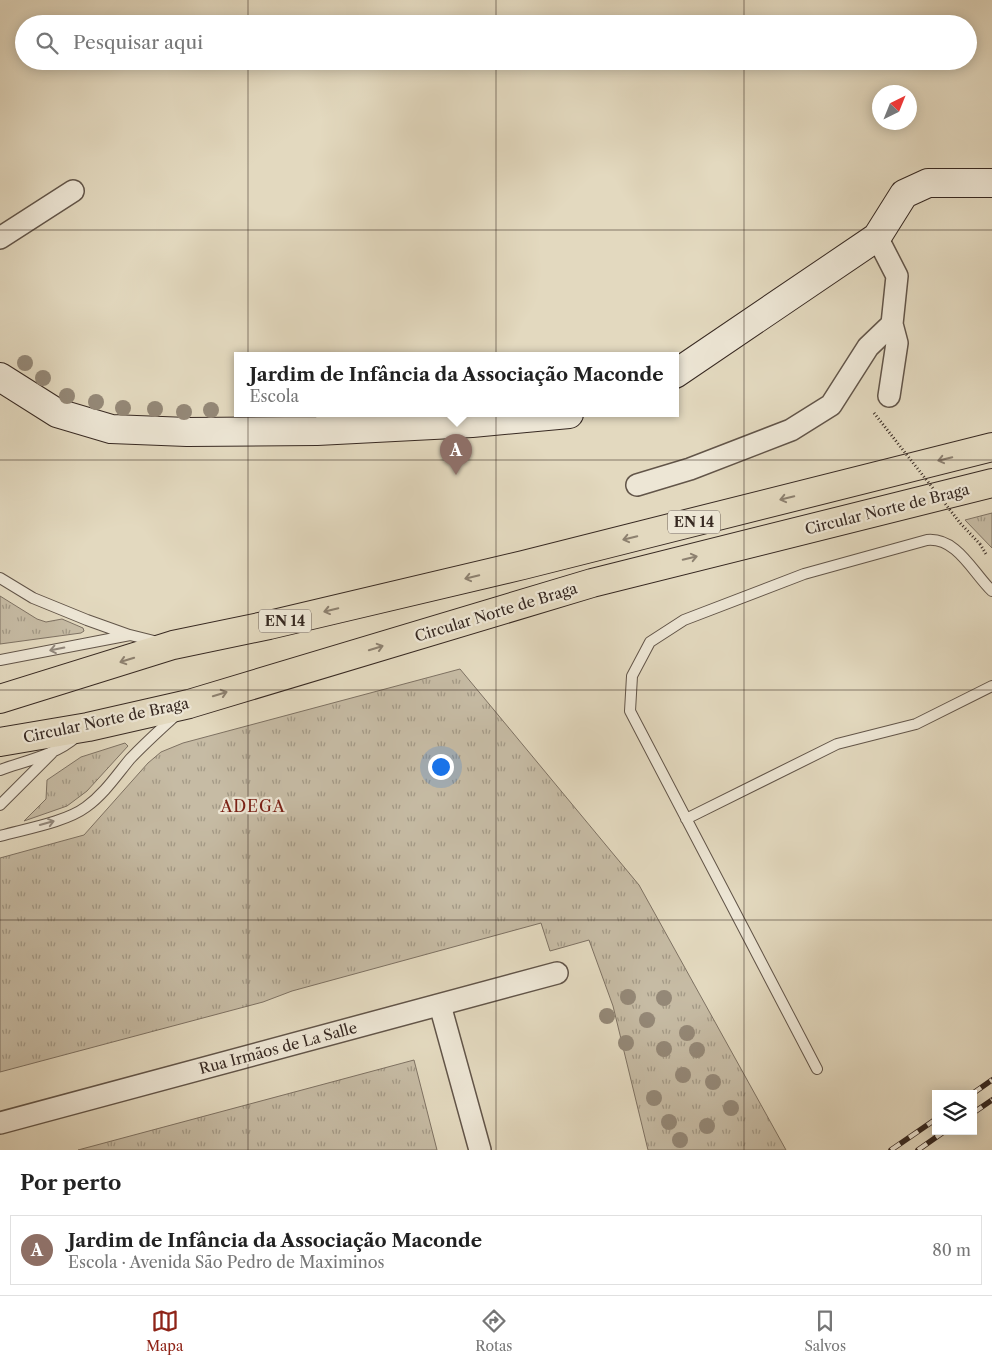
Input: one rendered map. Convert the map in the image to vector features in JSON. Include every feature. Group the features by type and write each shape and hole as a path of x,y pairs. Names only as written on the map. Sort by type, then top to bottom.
{"highway":[{"name":"EN 14","path":"0,699 173,645 287,621 523,565 992,447"},
{"name":"Circular Norte de Braga","path":"0,742 88,727 189,704 592,583 992,483"}],"street":[{"path":"679,371 877,236 904,194 928,183 992,183"},
{"path":"0,238 74,191"},
{"path":"877,236 897,276 892,324 897,343 889,396"},
{"path":"637,485 690,469 791,430 831,405 868,347 892,324"},
{"path":"0,377 57,413 111,429 187,432 317,431 472,423 537,417"},
{"name":"Rua Irmãos de La Salle","path":"0,1123 557,973"},
{"path":"440,1005 480,1150"}],"lane":[{"path":"817,1069 630,712 632,676 650,642 684,620 804,574 927,540 936,539 947,544 963,557 992,591"},
{"path":"0,578 33,598 87,620 130,635 173,645"},
{"path":"0,660 130,635"},
{"path":"686,819 837,744 916,724 992,686"},
{"path":"0,836 69,816 86,808 108,788 131,759 154,735 189,704"},
{"path":"0,770 53,752 70,742 88,727"},
{"path":"0,805 53,752"}],"path":[{"path":"874,413 960,524 980,544"}],"green space":[{"path":"992,513 992,548 965,520"},
{"path":"0,596 37,619 46,622 62,619 83,628 84,631 81,633 0,644"},
{"path":"460,669 639,885 786,1150 648,1150 613,1006 589,940 550,951 541,923 292,991 263,1002 0,1072 0,858 84,835 148,763 161,752 183,743"},
{"path":"125,743 128,746 87,791 67,806 24,821 46,799 47,780 81,757"},
{"path":"414,1060 437,1150 78,1150"}],"railway":[{"path":"977,1090 992,1080"},
{"path":"977,1110 992,1100"},
{"path":"891,1150 932,1122"},
{"path":"918,1150 939,1135"}],"place":[{"name":"Jardim de Infância da Associação Maconde","path":"456,475"}],"district":[{"name":"ADEGA","path":"253,806"}]}
